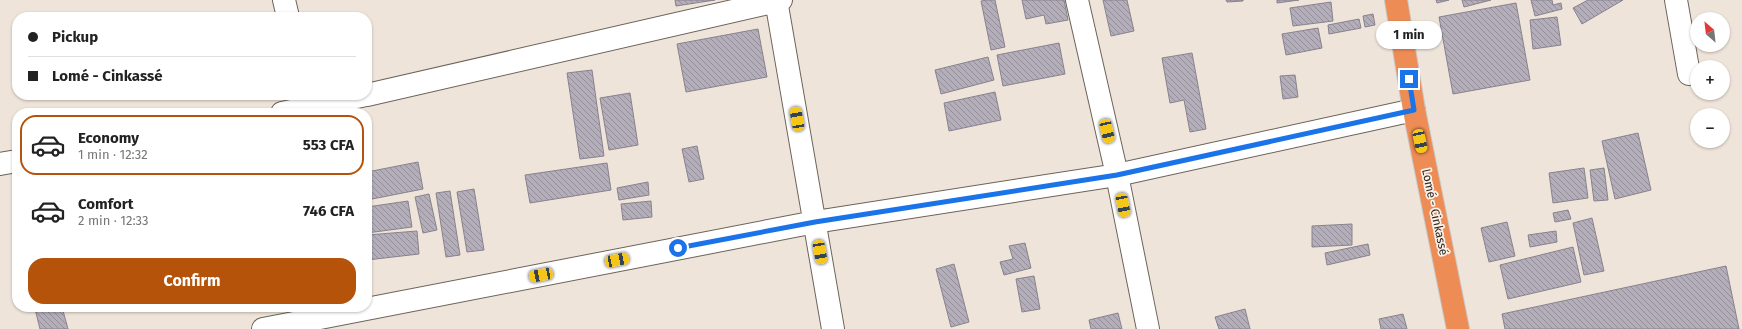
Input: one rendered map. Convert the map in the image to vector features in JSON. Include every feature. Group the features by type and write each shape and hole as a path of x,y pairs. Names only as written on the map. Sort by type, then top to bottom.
{"highway":[{"name":"Lomé - Cinkassé","path":"1396,0 1414,110 1455,328"}],"street":[{"path":"284,0 287,12"},
{"path":"372,94 778,0 833,329"},
{"path":"1077,0 1117,175 1148,329"},
{"path":"1676,0 1689,74"},
{"path":"298,108 337,100"},
{"path":"372,310 815,222 1117,175 1414,110"},
{"path":"0,164 12,162"},
{"path":"263,329 363,312"}],"building":[{"path":"675,0 715,0 676,6"},
{"path":"995,0 1005,47 991,50 981,1"},
{"path":"1022,0 1064,0 1068,20 1046,24 1044,15 1026,19"},
{"path":"1103,0 1127,0 1134,31 1111,36"},
{"path":"1226,0 1243,0 1243,1 1227,2"},
{"path":"1277,0 1299,0 1277,3"},
{"path":"1436,0 1449,0 1437,3"},
{"path":"1462,0 1491,0 1464,7"},
{"path":"1531,0 1552,0 1553,5 1561,3 1562,9 1535,16"},
{"path":"1588,0 1623,0 1582,24 1573,8"},
{"path":"1331,2 1333,21 1293,26 1290,8"},
{"path":"1516,3 1530,80 1453,94 1439,17"},
{"path":"1373,14 1375,25 1365,27 1363,16"},
{"path":"1557,17 1561,45 1533,49 1530,20"},
{"path":"1359,19 1361,28 1329,34 1328,25"},
{"path":"1318,28 1322,48 1286,55 1282,34"},
{"path":"758,29 767,77 686,92 677,44"},
{"path":"1059,43 1065,74 1003,86 997,55"},
{"path":"1192,53 1206,129 1190,132 1184,100 1170,103 1162,58"},
{"path":"988,57 994,80 941,94 935,70"},
{"path":"592,70 604,156 580,159 567,73"},
{"path":"1295,75 1298,97 1283,99 1280,76"},
{"path":"995,92 1001,120 949,131 944,103"},
{"path":"630,93 638,145 609,150 600,98"},
{"path":"1638,133 1651,190 1615,199 1602,141"},
{"path":"697,146 704,179 689,182 682,149"},
{"path":"418,162 423,189 372,199 372,171"},
{"path":"607,163 611,190 530,203 525,175"},
{"path":"1584,168 1588,198 1553,203 1549,173"},
{"path":"1604,168 1608,200 1594,201 1590,170"},
{"path":"648,182 649,195 619,200 617,188"},
{"path":"474,189 484,250 467,252 457,192"},
{"path":"450,191 460,255 446,257 436,193"},
{"path":"429,194 437,230 423,233 415,197"},
{"path":"408,201 412,227 372,232 372,206"},
{"path":"651,201 652,217 623,220 621,204"},
{"path":"1568,210 1571,219 1555,222 1553,213"},
{"path":"1592,218 1604,271 1584,275 1573,223"},
{"path":"1507,222 1515,256 1489,262 1481,228"},
{"path":"1352,224 1352,245 1312,247 1312,226"},
{"path":"417,231 419,254 372,259 372,235"},
{"path":"1556,231 1557,242 1530,247 1528,235"},
{"path":"1025,243 1031,268 1004,275 1000,262 1013,259 1009,246"},
{"path":"1368,244 1370,255 1327,265 1325,253"},
{"path":"1573,247 1581,282 1508,299 1500,265"},
{"path":"954,264 969,322 951,327 936,269"},
{"path":"1726,266 1739,329 1505,329 1502,314"},
{"path":"1034,276 1040,309 1022,312 1016,279"},
{"path":"1245,309 1250,329 1219,329 1215,317"},
{"path":"36,312 63,312 68,329 40,329"},
{"path":"1118,313 1122,329 1091,329 1089,320"},
{"path":"1403,314 1407,329 1381,329 1379,319"}],"route":[{"path":"678,248 815,222 1117,175 1414,110 1409,79"}]}
